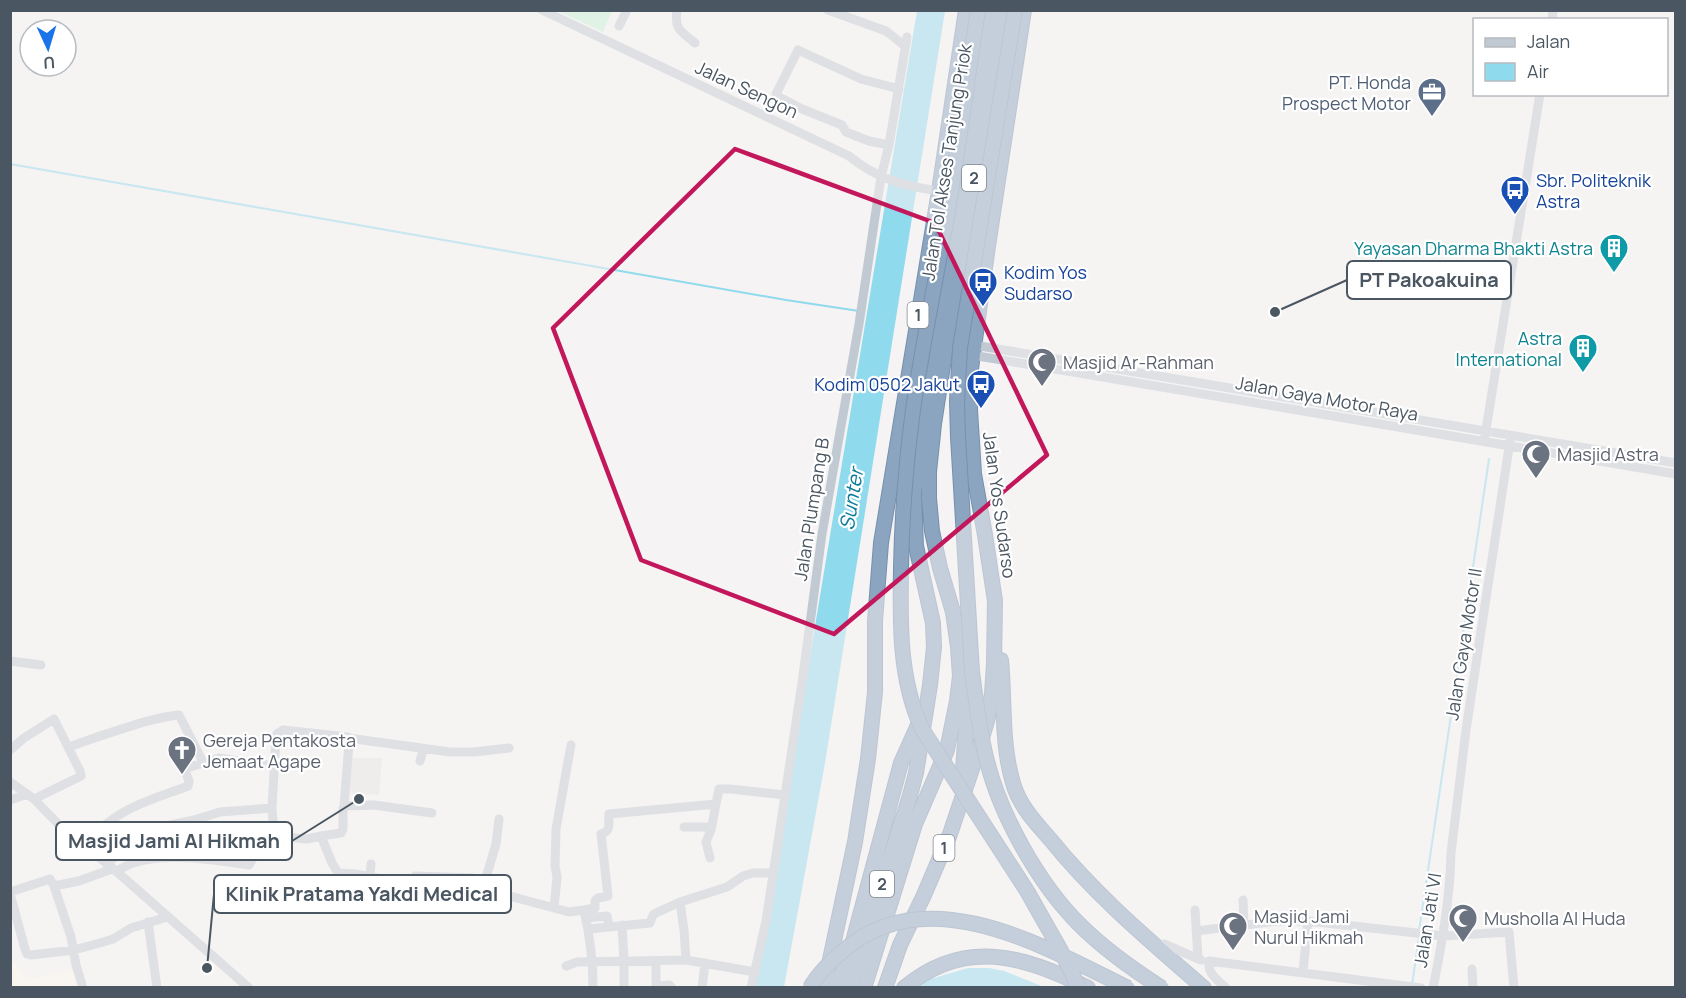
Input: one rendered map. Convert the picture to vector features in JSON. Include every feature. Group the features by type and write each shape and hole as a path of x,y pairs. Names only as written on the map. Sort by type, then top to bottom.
{"highway":[{"name":"1","path":"824,987 855,842 868,759 875,692 875,621 881,543 939,191 966,10"},
{"path":"978,10 947,216 918,374 912,421 902,528 900,593 903,659 912,703 922,729 1027,891 1079,987"},
{"name":"Jalan Tol Akses Tanjung Priok","path":"864,987 911,834 947,750 957,701 958,647 953,612 939,568 932,531 929,472 940,345 989,10"},
{"name":"Jalan Tol Akses Tanjung Priok","path":"849,987 916,773 932,667 934,625 916,546 914,494 924,406 940,345 1002,10"},
{"path":"1015,10 960,348 958,375 958,437 972,672 980,728 986,759 1003,807 1020,843 1044,881 1078,923 1098,941 1162,987"},
{"name":"Jalan Yos Sudarso","path":"885,987 900,945 950,834 980,748 992,694 995,601 973,463 970,410 973,350 1024,10"},
{"path":"995,601 1002,666 1006,748 1013,783 1019,799 1060,852 1094,889 1145,937 1204,987"},
{"path":"950,834 962,781 968,718 966,672 958,647"},
{"path":"837,987 852,945 901,763 926,707"},
{"path":"810,987 835,958 855,940 889,925 923,918 959,920 1016,935 1128,987"},
{"path":"904,987 932,969 951,962 972,957 994,956 1033,963 1088,987"}],"street":[{"name":"Jalan Sengon","path":"543,10 849,156 884,178 939,191"},
{"path":"619,26 627,10"},
{"path":"677,10 675,21 677,28 694,43"},
{"name":"Jalan Plumpang B","path":"751,987 766,921 822,534 906,41 886,31 828,10"},
{"path":"889,145 846,132 842,125 802,109 776,94 798,50 861,79 899,89"},
{"path":"1484,441 1540,96"},
{"name":"Jalan Gaya Motor Raya","path":"973,350 1266,394 1676,463"},
{"name":"Jalan Gaya Motor Raya","path":"1039,361 1264,404 1676,474"},
{"path":"1264,404 1266,394"},
{"name":"Jalan Gaya Motor II","path":"1451,858 1466,730 1511,435"},
{"path":"1594,460 1595,449"},
{"path":"10,661 41,665"},
{"path":"69,747 129,726 179,715 203,762"},
{"path":"10,750 54,719 81,771 81,776 30,797 10,800"},
{"path":"348,738 341,832 307,838 274,836 272,812 276,737 283,730 346,736 423,750 508,751"},
{"path":"455,741 455,752"},
{"path":"554,908 557,884 556,829 571,745"},
{"path":"420,761 423,750"},
{"path":"84,844 109,822 127,811 188,786 186,769 203,762 219,758 274,766"},
{"path":"10,782 249,987"},
{"path":"710,858 706,842 712,826 719,789 785,795"},
{"path":"585,914 595,908 595,901 598,898 608,897 601,834 609,829 609,814 716,804"},
{"path":"343,807 374,805 432,813"},
{"path":"112,868 118,853 141,835 156,828 220,812 272,812"},
{"path":"483,888 496,844 500,819"},
{"path":"684,827 712,826"},
{"path":"54,886 79,881 112,868 145,861 180,858 249,865 252,860 244,835 273,828"},
{"path":"321,836 338,873 370,876 411,884 415,876 473,878 478,880 483,888 569,912 607,916 609,926"},
{"name":"Jalan Jati VI","path":"1433,987 1443,936 1451,858"},
{"path":"370,876 371,864"},
{"path":"589,928 650,922 652,915 656,913 680,902 727,887 743,876 753,873 772,873"},
{"path":"83,987 74,950 50,879 10,893 15,933 27,954 74,950 112,939 131,928 167,917"},
{"path":"1244,900 1244,925"},
{"path":"680,902 686,960"},
{"path":"1195,910 1198,959"},
{"path":"585,914 593,961 593,987"},
{"path":"1196,931 1278,921 1308,921 1443,936 1510,932 1514,987"},
{"path":"1303,972 1308,921"},
{"path":"148,922 157,987"},
{"path":"622,925 624,987"},
{"path":"1164,944 1198,959 1209,961 1414,986"},
{"path":"566,966 577,962 593,961 686,960 755,972"},
{"path":"656,961 656,985 672,987"},
{"path":"1209,961 1210,973 1226,987"},
{"path":"702,987 705,963"},
{"path":"1472,969 1473,987"}],"highlighted area":[{"path":"735,149 935,223 1047,455 834,634 641,560 553,328"}],"shaded area":[{"path":"347,758 382,758 379,795 350,793"},
{"path":"10,959 26,980 78,969 82,987 11,987"}],"green space":[{"path":"558,11 612,11 603,32"}],"water":[{"name":"Sunter","path":"917,11 945,11 825,763 784,987 755,988"},
{"path":"968,968 1004,971 1044,987 915,988 927,980"}],"waterway":[{"path":"10,164 859,311"},
{"path":"1419,931 1489,459"},
{"path":"1412,985 1419,937"}],"place":[{"name":"PT. Honda Prospect Motor","path":"1432,118"},
{"name":"Sbr. Politeknik Astra","path":"1515,216"},
{"name":"Yayasan Dharma Bhakti Astra","path":"1614,274"},
{"name":"Kodim Yos Sudarso","path":"983,308"},
{"name":"PT Pakoakuina","path":"1275,312"},
{"name":"Astra International","path":"1583,374"},
{"name":"Masjid Ar-Rahman","path":"1042,388"},
{"name":"Kodim 0502 Jakut","path":"981,410"},
{"name":"Masjid Astra","path":"1536,480"},
{"name":"Gereja Pentakosta Jemaat Agape","path":"182,776"},
{"name":"Masjid Jami Al Hikmah","path":"359,799"},
{"name":"Musholla Al Huda","path":"1463,944"},
{"name":"Masjid Jami Nurul Hikmah","path":"1233,952"},
{"name":"Klinik Pratama Yakdi Medical","path":"207,968"}]}
